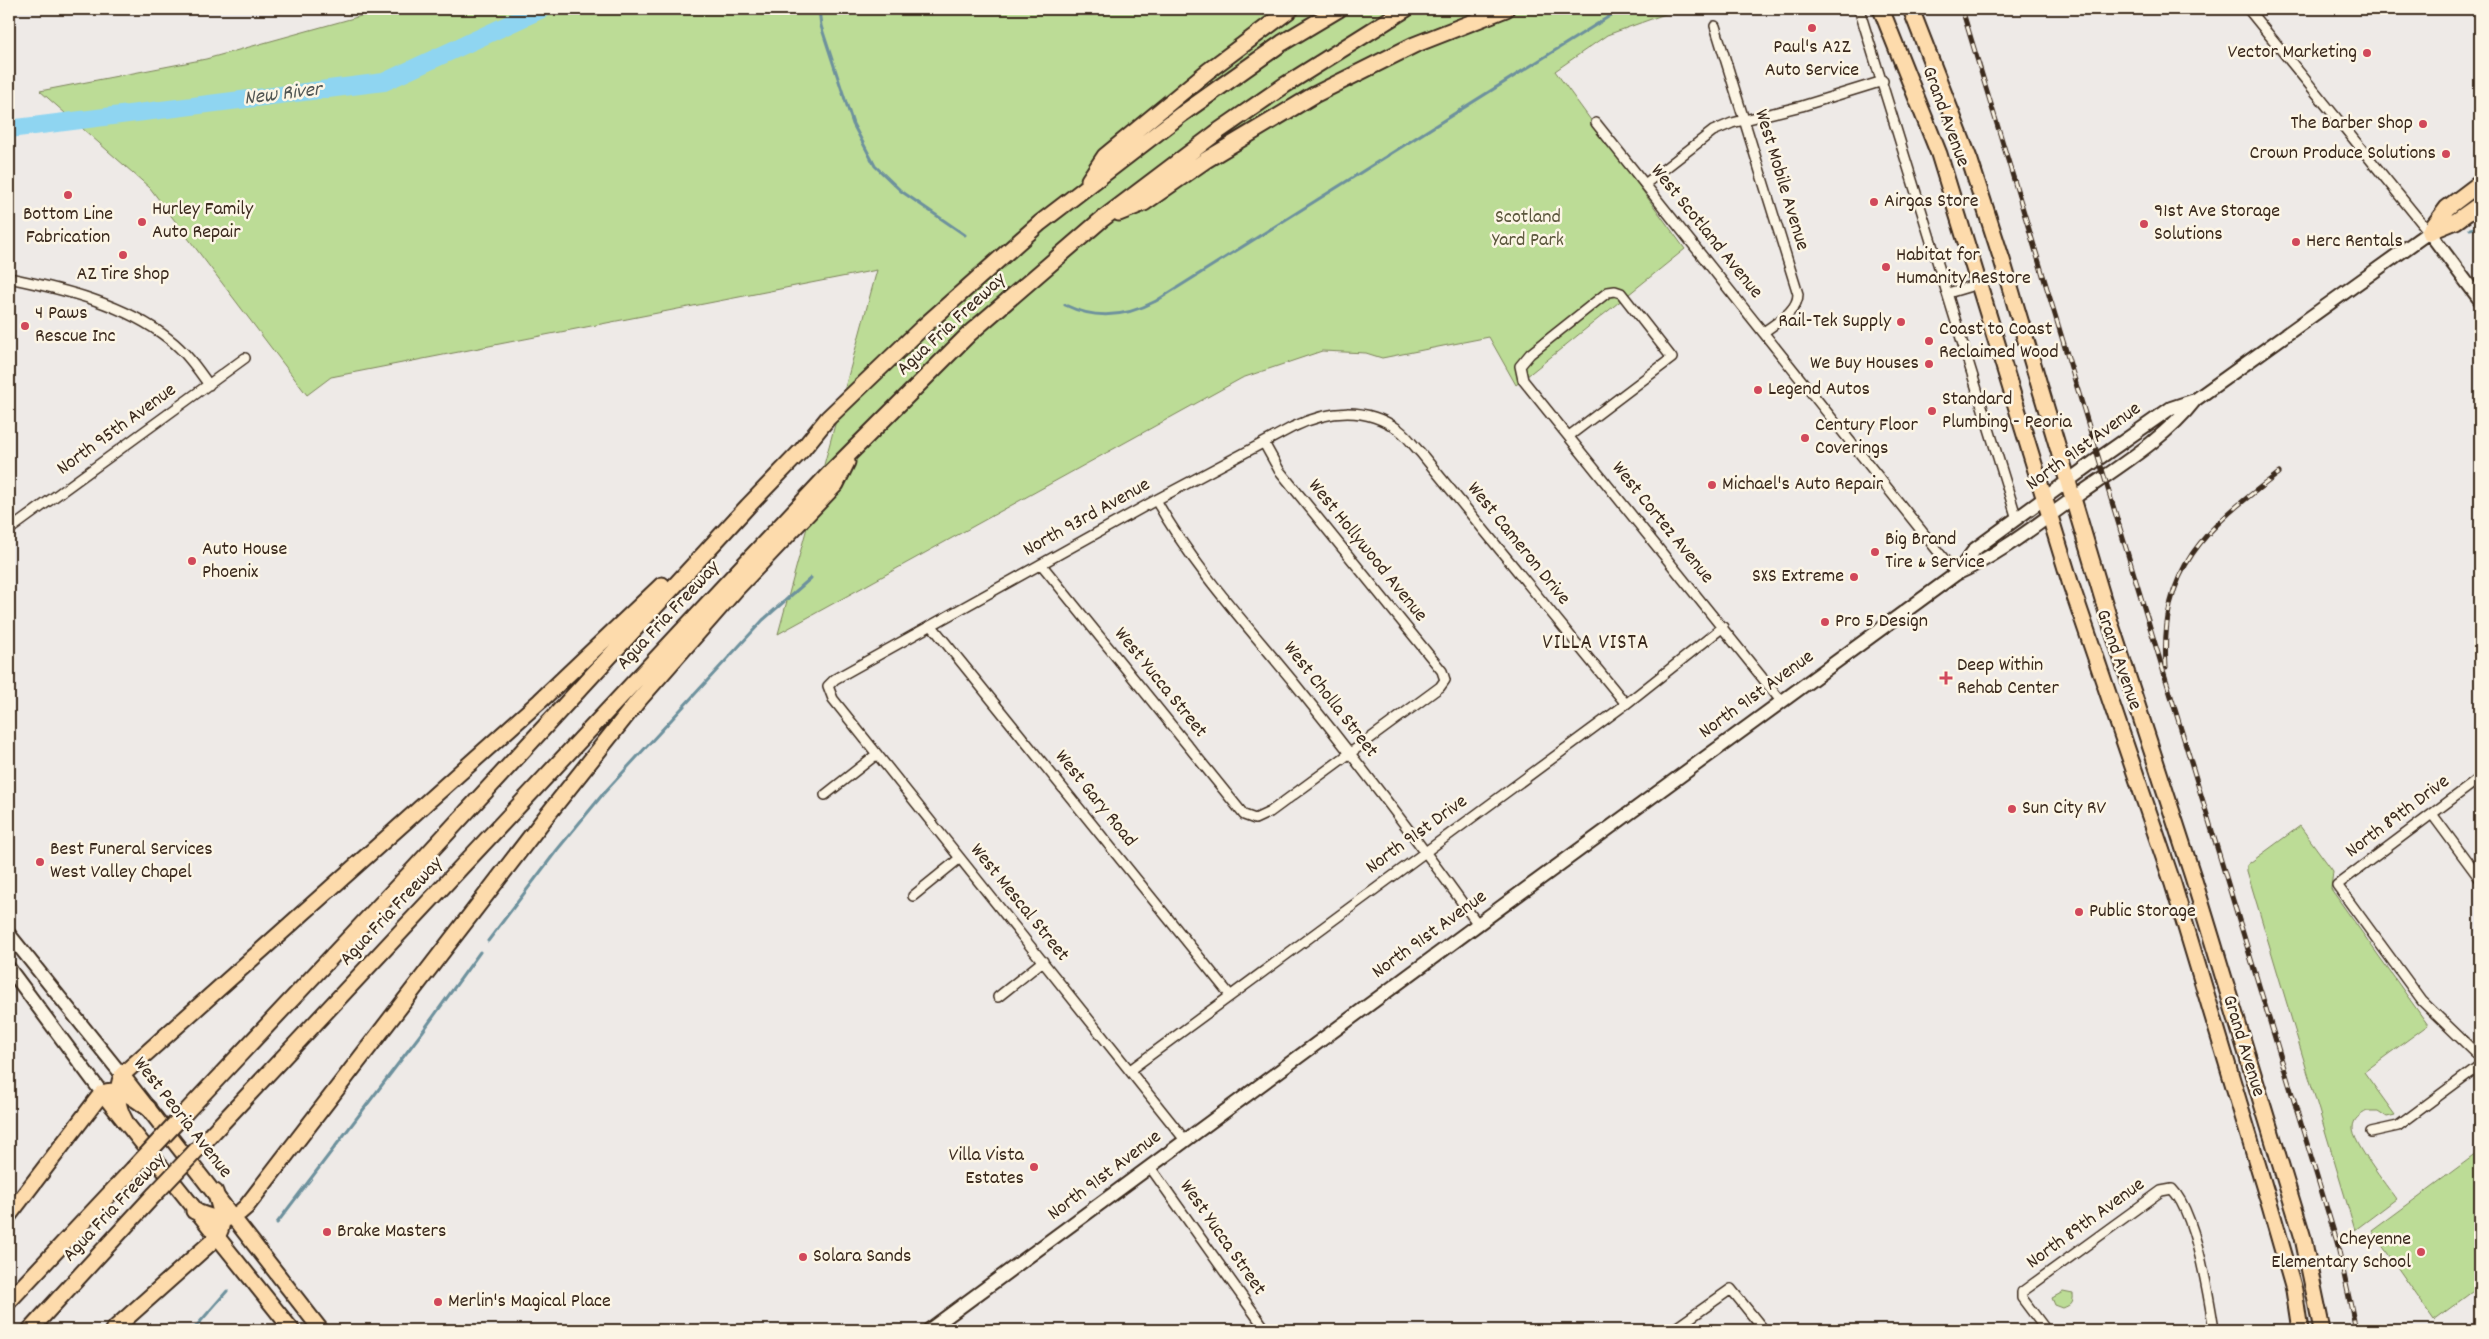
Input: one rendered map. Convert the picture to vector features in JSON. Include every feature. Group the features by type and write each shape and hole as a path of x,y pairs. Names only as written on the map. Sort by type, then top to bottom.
{"highway":[{"path":"1080,193 1105,156 1208,71 1291,9"},
{"name":"Agua Fria Freeway","path":"9,1301 398,886 748,506 802,450 828,418 967,288 1040,223 1182,114 1282,43 1338,9"},
{"name":"Agua Fria Freeway","path":"30,1330 154,1195 856,446 983,321 1102,220 1228,124 1285,85 1406,9"},
{"path":"1102,220 1144,203 1212,156 1322,91 1414,45 1506,9"},
{"name":"Grand Avenue","path":"1881,9 1939,154 2074,594 2172,884 2294,1290 2300,1330"},
{"name":"Grand Avenue","path":"1911,9 1973,171 2074,498 2108,616 2247,1050 2303,1238 2322,1330"},
{"path":"2429,232 2446,208 2480,183"},
{"path":"2429,232 2456,221 2480,204"},
{"path":"125,1121 117,1105 122,1075 540,701 652,595 795,442 828,418"},
{"path":"112,1330 216,1238 222,1226 351,1074 518,853 637,702 737,588 836,484 856,446"},
{"path":"2172,884 2193,877"},
{"path":"2225,1058 2247,1050"},
{"path":"9,1215 102,1093 118,1090 148,1108"},
{"path":"215,1192 229,1218"},
{"path":"194,1211 229,1218"}],"main road":[{"name":"North 91st Avenue","path":"929,1330 1477,923 1781,701 1956,574 1985,561 2074,498 2179,420 2196,400 2429,232"},
{"path":"2429,232 2480,300"},
{"name":"North 91st Avenue","path":"1956,574 1975,549 2068,481 2171,408 2196,400"},
{"name":"West Peoria Avenue","path":"9,934 215,1192"},
{"path":"9,968 102,1093 194,1211 292,1328"},
{"path":"229,1218 321,1330"}],"street":[{"path":"1859,9 1883,81 2017,519"},
{"path":"2248,9 2429,232"},
{"name":"West Mobile Avenue","path":"1715,26 1798,294 1798,301 1793,309 1764,332"},
{"path":"1645,184 1714,131 1883,81"},
{"name":"West Scotland Avenue","path":"1596,123 1956,574"},
{"path":"9,278 53,288 131,315 169,339 194,365 209,385"},
{"path":"1948,293 1978,284"},
{"name":"West Cortez Avenue","path":"1569,436 1672,358 1621,293 1615,290 1608,292 1537,348 1520,366 1523,380 1781,701"},
{"name":"North 95th Avenue","path":"9,530 245,358"},
{"name":"North 93rd Avenue","path":"828,686 835,679 1156,500 1311,418 1348,412 1374,417"},
{"name":"West Cameron Drive","path":"1374,417 1399,431 1420,452 1626,704"},
{"name":"West Hollywood Avenue","path":"1264,443 1279,470 1442,671 1445,680 1440,687 1350,752"},
{"name":"West Cholla Street","path":"1156,500 1172,528 1197,562 1350,752 1477,923"},
{"name":"West Yucca Street","path":"1041,564 1244,815 1255,819 1270,812 1350,752"},
{"name":"West Gary Road","path":"932,626 1230,995"},
{"name":"North 91st Drive","path":"1130,1070 1424,851 1626,704 1723,627"},
{"name":"West Mescal Street","path":"828,686 833,699 1185,1140"},
{"path":"825,795 877,754"},
{"name":"North 89th Drive","path":"2480,778 2337,884 2422,1001 2480,1057"},
{"path":"2432,814 2480,879"},
{"path":"913,896 960,858"},
{"path":"998,997 1043,961"},
{"path":"2372,1132 2398,1126 2480,1065"},
{"name":"West Yucca Street","path":"1150,1167 1266,1330"},
{"name":"North 89th Avenue","path":"2046,1330 2022,1298 2022,1292 2161,1191 2172,1189 2180,1198 2198,1251 2214,1330"},
{"path":"1673,1330 1731,1289 1764,1330"}],"green space":[{"name":"Scotland Yard Park","path":"386,9 1679,9 1607,35 1555,71 1685,249 1516,385 1489,337 1382,358 1366,353 1322,351 1242,378 778,634 877,270 331,377 307,395 150,188 40,91 206,59"},
{"path":"2300,826 2333,871 2331,889 2428,1025 2364,1072 2395,1115 2387,1117 2378,1111 2367,1111 2354,1122 2354,1135 2378,1175 2396,1199 2355,1230 2247,871 2247,865"},
{"name":"Cheyenne Elementary School","path":"2480,1151 2480,1286 2434,1320 2372,1231"},
{"path":"2063,1292 2073,1294 2073,1299 2068,1306 2063,1308 2055,1305 2052,1298"}],"waterway":[{"name":"New River","path":"9,129 384,82 542,9"},
{"path":"819,9 821,26 853,124 875,166 901,191 965,235"},
{"path":"1065,305 1088,313 1111,315 1133,310 1156,301 1621,9"},
{"path":"2470,229 2480,227"},
{"path":"488,941 557,850 603,794 763,620 811,578"},
{"path":"277,1223 423,1031 480,952"},
{"path":"193,1330 227,1291"}],"railway":[{"path":"1962,9 2337,1242 2356,1330"},
{"path":"2166,667 2166,632 2171,602 2180,576 2192,554 2229,513 2279,473"}],"place":[{"name":"Paul's A2Z Auto Service","path":"1812,28"},
{"name":"Vector Marketing","path":"2367,53"},
{"name":"The Barber Shop","path":"2423,124"},
{"name":"Crown Produce Solutions","path":"2446,154"},
{"name":"Bottom Line Fabrication","path":"68,195"},
{"name":"Airgas Store","path":"1874,202"},
{"name":"Hurley Family Auto Repair","path":"142,222"},
{"name":"91st Ave Storage Solutions","path":"2144,224"},
{"name":"Herc Rentals","path":"2296,242"},
{"name":"AZ Tire Shop","path":"123,255"},
{"name":"Habitat for Humanity ReStore","path":"1886,267"},
{"name":"Rail-Tek Supply","path":"1901,322"},
{"name":"4 Paws Rescue Inc","path":"25,326"},
{"name":"Coast to Coast Reclaimed Wood","path":"1929,341"},
{"name":"We Buy Houses","path":"1929,364"},
{"name":"Legend Autos","path":"1758,390"},
{"name":"Standard Plumbing - Peoria","path":"1932,411"},
{"name":"Century Floor Coverings","path":"1805,438"},
{"name":"Michael's Auto Repair","path":"1712,485"},
{"name":"Big Brand Tire & Service","path":"1875,552"},
{"name":"Auto House Phoenix","path":"192,561"},
{"name":"SXS Extreme","path":"1854,577"},
{"name":"Pro 5 Design","path":"1825,622"},
{"name":"Deep Within Rehab Center","path":"1946,678"},
{"name":"Sun City RV","path":"2012,809"},
{"name":"Best Funeral Services West Valley Chapel","path":"40,862"},
{"name":"Public Storage","path":"2079,912"},
{"name":"Villa Vista Estates","path":"1034,1167"},
{"name":"Brake Masters","path":"327,1232"},
{"name":"Cheyenne Elementary School","path":"2421,1252"},
{"name":"Solara Sands","path":"803,1257"},
{"name":"Merlin's Magical Place","path":"438,1302"}],"district":[{"name":"VILLA VISTA","path":"1596,644"}]}
